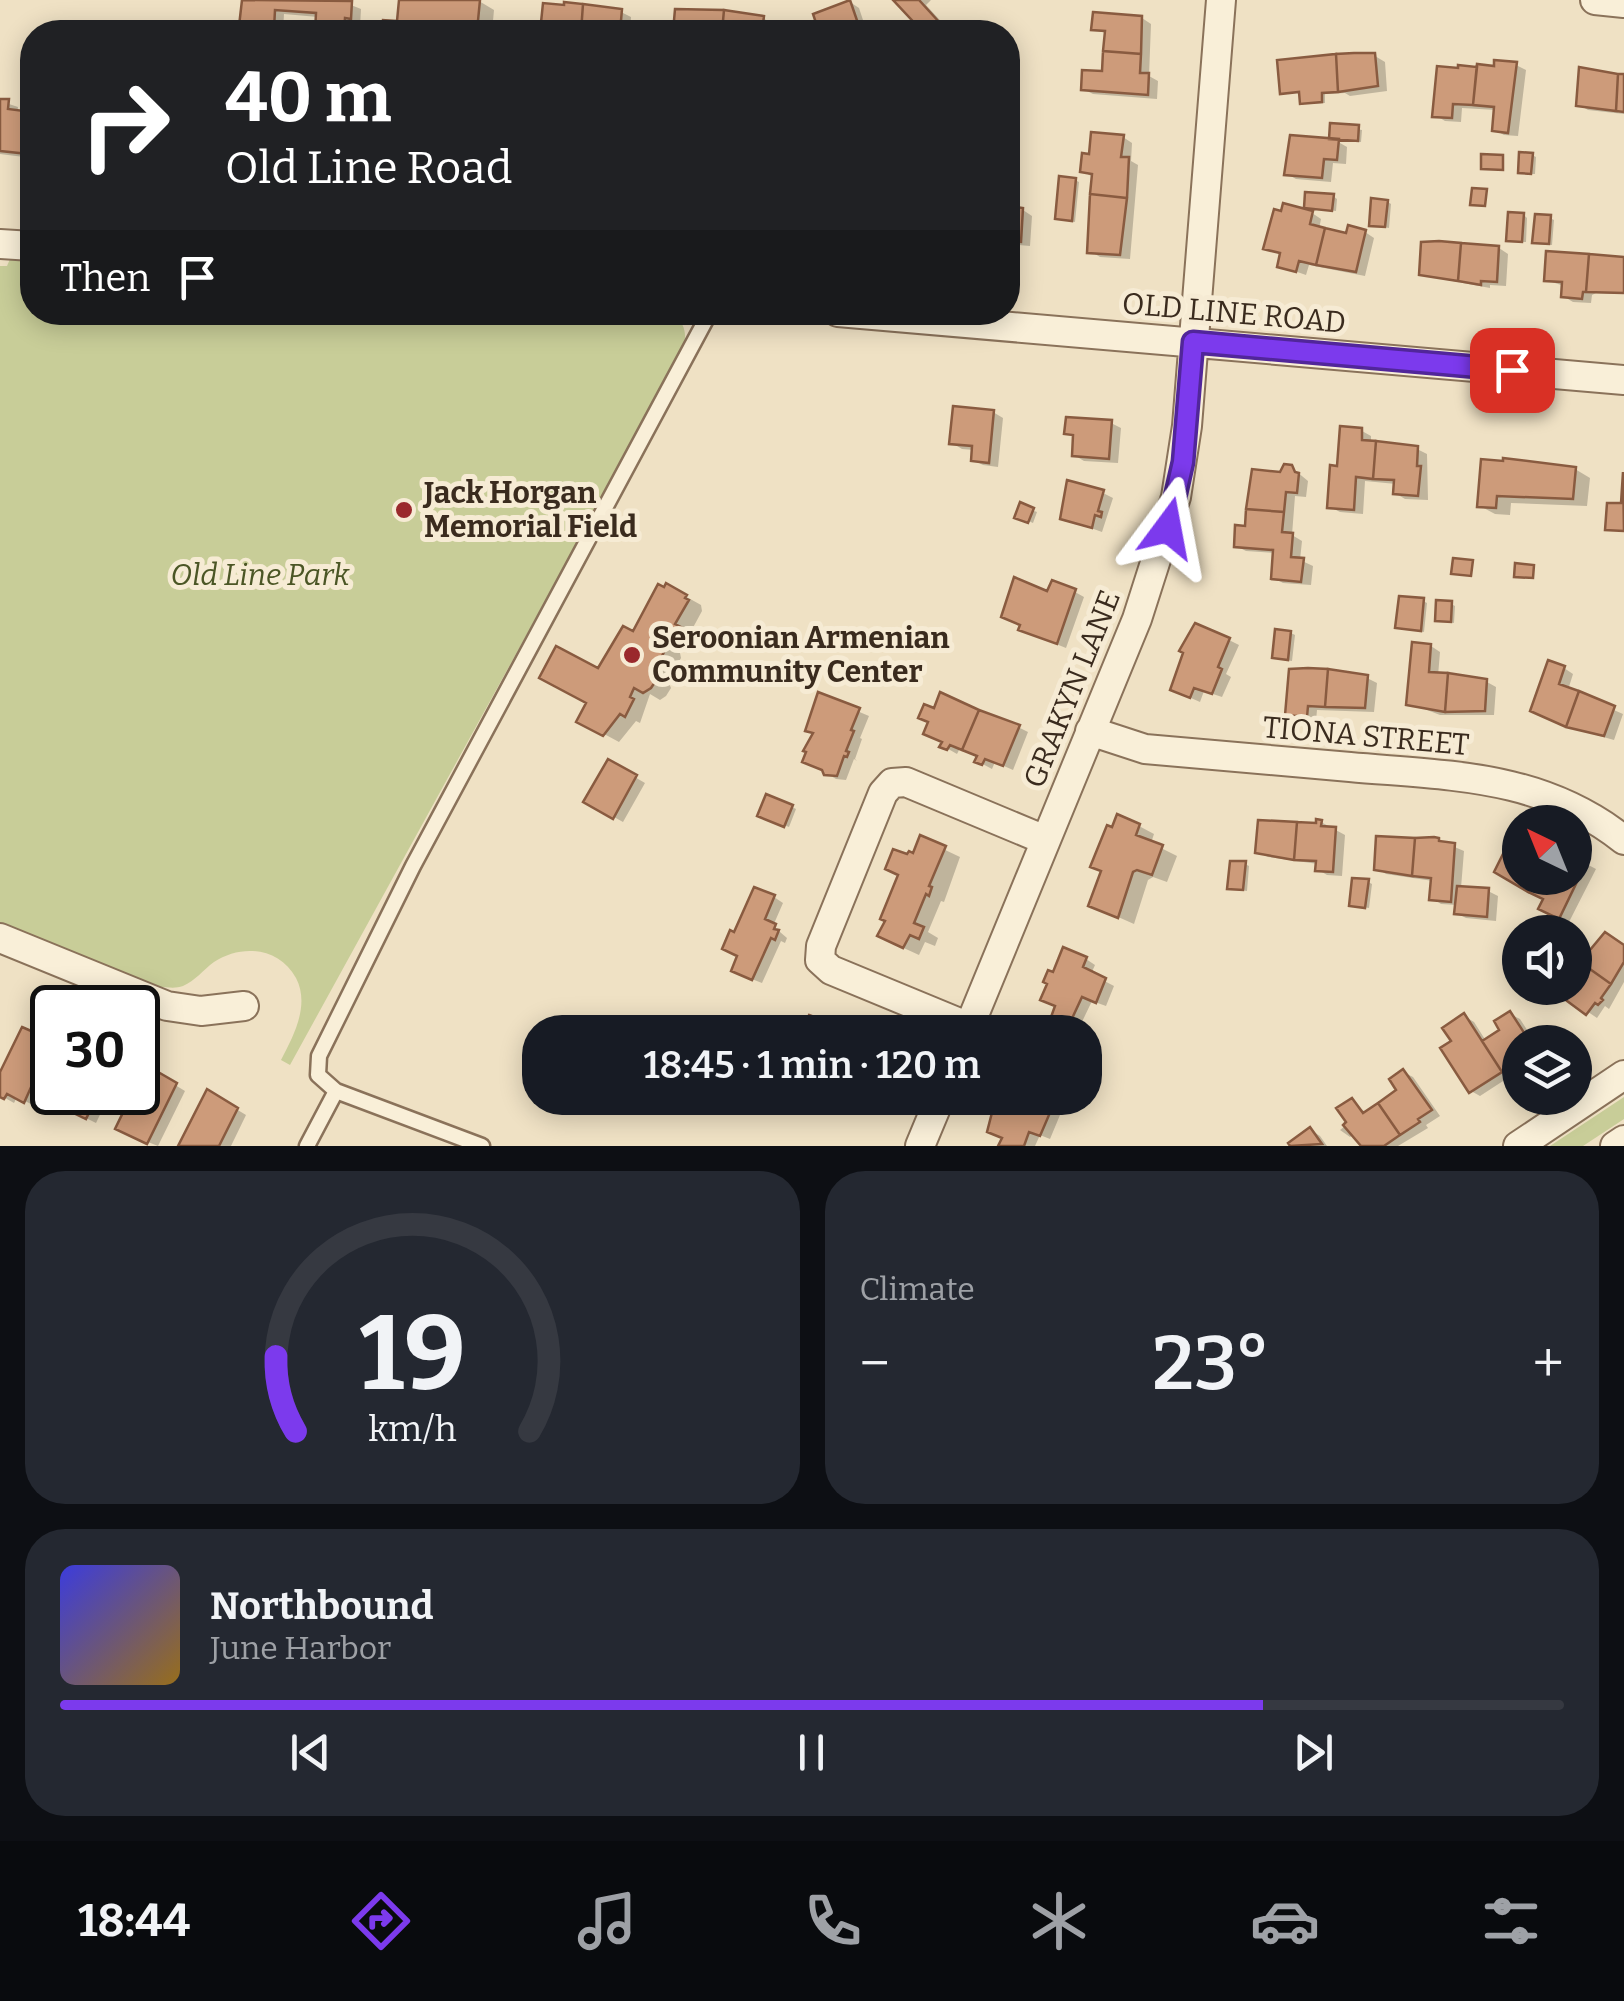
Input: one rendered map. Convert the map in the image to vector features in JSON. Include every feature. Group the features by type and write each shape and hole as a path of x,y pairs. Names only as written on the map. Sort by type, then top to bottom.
{"street":[{"name":"GRAKYN LANE","path":"974,1015 1137,618 1168,528 1183,462 1221,0"},
{"path":"1595,0 1624,2"},
{"name":"OLD LINE ROAD","path":"992,325 1624,380"},
{"name":"TIONA STREET","path":"1090,731 1145,750 1499,781 1562,800 1624,840"},
{"path":"934,1015 832,970 820,960 820,946 883,793 892,783 906,782 1045,840"},
{"path":"0,938 166,1006 201,1012 244,1006"},
{"path":"1518,1146 1624,1075"},
{"path":"920,1146 933,1115"},
{"path":"1615,1146 1624,1140"}],"lane":[{"path":"482,1146 336,1091 318,1075 319,1056 413,866 703,325"},
{"path":"307,1146 336,1091"}],"green space":[{"name":"Old Line Park","path":"10,259 20,260 20,325 682,325 685,331 678,360 290,1065 281,1060 299,1020 300,988 289,968 270,955 247,951 225,956 183,986 160,987 0,922 0,266 7,266"},
{"path":"1624,1097 1624,1119 1583,1146 1550,1146"}],"building":[{"path":"242,0 352,1 351,19 316,20 316,13 275,10 274,20 240,20"},
{"path":"399,0 480,0 478,20 397,20"},
{"path":"850,0 857,20 815,20 813,14"},
{"path":"893,0 919,0 937,20 912,20"},
{"path":"543,3 583,4 582,20 541,20"},
{"path":"583,4 622,9 621,20 582,20"},
{"path":"675,9 724,10 723,20 674,20"},
{"path":"724,10 764,16 764,20 723,20"},
{"path":"1093,12 1142,16 1141,54 1103,51 1105,31 1091,30"},
{"path":"1103,51 1141,54 1140,73 1149,73 1148,95 1081,90 1082,70 1102,71"},
{"path":"1375,53 1378,86 1338,92 1336,54"},
{"path":"1336,54 1338,92 1322,93 1322,102 1300,104 1299,92 1280,94 1277,60"},
{"path":"1494,60 1517,62 1508,133 1492,131 1494,107 1473,105 1477,64 1494,66"},
{"path":"1437,66 1477,67 1473,105 1453,104 1452,118 1432,117"},
{"path":"1579,67 1618,74 1616,111 1576,106"},
{"path":"1618,74 1624,74 1624,112 1616,111"},
{"path":"0,99 9,99 8,109 20,110 20,153 0,151"},
{"path":"1330,123 1359,125 1358,141 1329,139"},
{"path":"1091,132 1124,135 1121,157 1129,157 1127,198 1090,194 1092,174 1080,172 1082,153 1089,154"},
{"path":"1290,135 1339,139 1337,160 1324,159 1322,178 1284,175"},
{"path":"1519,152 1533,153 1531,174 1518,173"},
{"path":"1481,154 1503,155 1503,170 1481,169"},
{"path":"1059,176 1076,178 1072,221 1055,219"},
{"path":"1472,188 1487,189 1485,206 1470,205"},
{"path":"1305,192 1334,194 1332,211 1304,208"},
{"path":"1090,194 1127,198 1120,255 1087,253"},
{"path":"1371,198 1388,200 1385,227 1369,226"},
{"path":"1283,203 1313,211 1310,224 1325,228 1316,265 1299,261 1296,272 1277,267 1280,253 1263,249 1274,209 1281,211"},
{"path":"1020,208 1023,208 1020,242"},
{"path":"1508,212 1524,213 1522,242 1506,241"},
{"path":"1535,214 1551,215 1549,244 1532,243"},
{"path":"1348,225 1366,230 1356,272 1316,265 1325,228 1346,233"},
{"path":"1421,242 1461,243 1458,281 1419,275"},
{"path":"1461,243 1499,246 1497,282 1481,281 1481,285 1458,281"},
{"path":"1546,251 1589,254 1582,299 1561,297 1562,282 1544,281"},
{"path":"1589,254 1624,257 1624,293 1586,292"},
{"path":"953,406 994,410 989,463 971,461 972,446 949,444"},
{"path":"1066,417 1112,420 1109,459 1072,456 1073,435 1064,434"},
{"path":"1340,426 1362,428 1362,440 1376,441 1373,479 1356,477 1354,510 1327,508 1330,465 1337,466"},
{"path":"1376,441 1418,446 1418,496 1393,494 1394,480 1373,479"},
{"path":"1481,459 1576,467 1573,499 1497,496 1496,508 1477,507"},
{"path":"1284,464 1292,465 1299,473 1297,493 1286,492 1284,512 1246,509 1252,469 1280,472"},
{"path":"1623,472 1624,531 1605,530 1607,503 1621,503"},
{"path":"1067,480 1104,490 1098,511 1102,512 1101,517 1095,515 1092,528 1060,519"},
{"path":"1020,502 1034,508 1028,523 1014,518"},
{"path":"1246,509 1284,512 1282,532 1293,533 1291,557 1304,558 1301,582 1271,579 1273,550 1234,547 1235,525 1245,526"},
{"path":"1453,558 1473,560 1471,576 1451,574"},
{"path":"1515,563 1534,565 1533,578 1514,577"},
{"path":"1014,577 1047,591 1052,580 1076,589 1057,644 1018,630 1020,625 1001,617"},
{"path":"666,583 689,600 675,624 681,627 671,647 665,644 654,672 657,679 643,693 634,688 630,697 634,699 625,717 620,714 603,736 576,722 586,703 539,678 556,646 598,668 623,626 633,631 658,584 664,587"},
{"path":"1399,596 1424,598 1421,631 1395,628"},
{"path":"1436,600 1452,601 1451,622 1435,621"},
{"path":"1195,623 1230,638 1212,694 1194,688 1190,698 1170,690 1183,653 1179,651"},
{"path":"1275,629 1291,631 1288,660 1272,658"},
{"path":"1412,642 1431,644 1429,672 1448,673 1445,712 1406,705"},
{"path":"1548,660 1565,666 1559,684 1579,691 1566,727 1530,711"},
{"path":"1289,669 1328,669 1325,707 1308,706 1307,717 1285,715"},
{"path":"1328,669 1368,675 1365,708 1325,707"},
{"path":"1448,673 1487,679 1485,711 1445,712"},
{"path":"1579,691 1615,706 1604,736 1566,727"},
{"path":"818,692 860,708 851,730 854,731 846,751 849,752 837,776 824,775 822,770 802,762 813,733 805,731"},
{"path":"940,692 979,710 962,750 950,745 947,750 939,747 942,742 923,734 928,722 918,718 924,704 934,708"},
{"path":"979,710 1020,725 1003,766 985,759 982,765 974,762 977,756 962,750"},
{"path":"608,759 637,775 613,819 583,802"},
{"path":"766,794 793,805 784,827 757,816"},
{"path":"1117,814 1140,824 1136,835 1163,845 1152,875 1133,872 1118,918 1088,906 1101,871 1090,867 1107,825 1112,827"},
{"path":"1316,819 1322,820 1321,826 1336,827 1333,872 1315,871 1316,861 1294,860 1297,822 1316,823"},
{"path":"1258,820 1297,822 1294,860 1255,853"},
{"path":"920,835 946,846 929,886 929,896 926,894 914,923 924,927 919,939 910,935 903,948 877,936 898,875 885,869 893,849 913,853"},
{"path":"1376,836 1415,838 1412,876 1374,870"},
{"path":"1434,837 1455,843 1451,902 1429,900 1431,878 1412,876 1415,838"},
{"path":"1502,856 1502,877 1494,872"},
{"path":"1230,861 1246,861 1243,890 1227,889"},
{"path":"1352,878 1369,879 1365,908 1349,906"},
{"path":"1457,886 1489,888 1487,917 1454,914"},
{"path":"754,887 775,895 765,919 779,930 775,940 771,938 752,980 731,971 737,956 722,949"},
{"path":"1534,895 1571,895 1561,915 1538,909 1543,899"},
{"path":"1605,932 1624,945 1624,962 1611,984 1592,971 1592,948"},
{"path":"1063,947 1087,957 1083,967 1106,978 1096,1003 1082,997 1074,1015 1052,1015 1055,1006 1040,1000 1048,970 1053,972"},
{"path":"1592,971 1611,984 1603,1000 1595,1003 1586,1015 1572,1005 1592,1005"},
{"path":"1510,1011 1519,1025 1502,1025 1502,1072 1482,1041 1499,1030 1494,1021"},
{"path":"1464,1013 1502,1072 1469,1093 1440,1048 1451,1041 1442,1028"},
{"path":"22,1027 30,1030 30,1090 24,1103 7,1094 4,1099 0,1097 0,1072"},
{"path":"1403,1069 1432,1110 1400,1135 1378,1103 1396,1090 1389,1079"},
{"path":"160,1073 177,1083 147,1144 115,1129 122,1115 160,1115"},
{"path":"207,1089 238,1108 219,1146 178,1146"},
{"path":"1352,1098 1363,1113 1378,1103 1400,1135 1384,1146 1361,1146 1343,1125 1346,1122 1336,1108"},
{"path":"991,1115 1049,1115 1040,1136 1029,1132 1024,1146 998,1146 1002,1138 987,1132"},
{"path":"1310,1127 1322,1144 1290,1146 1288,1143"}],"place":[{"name":"Jack Horgan Memorial Field","path":"404,510"},
{"name":"Seroonian Armenian Community Center","path":"632,655"}],"route":[{"path":"1168,528 1183,462 1193,342 1512,370"}]}
